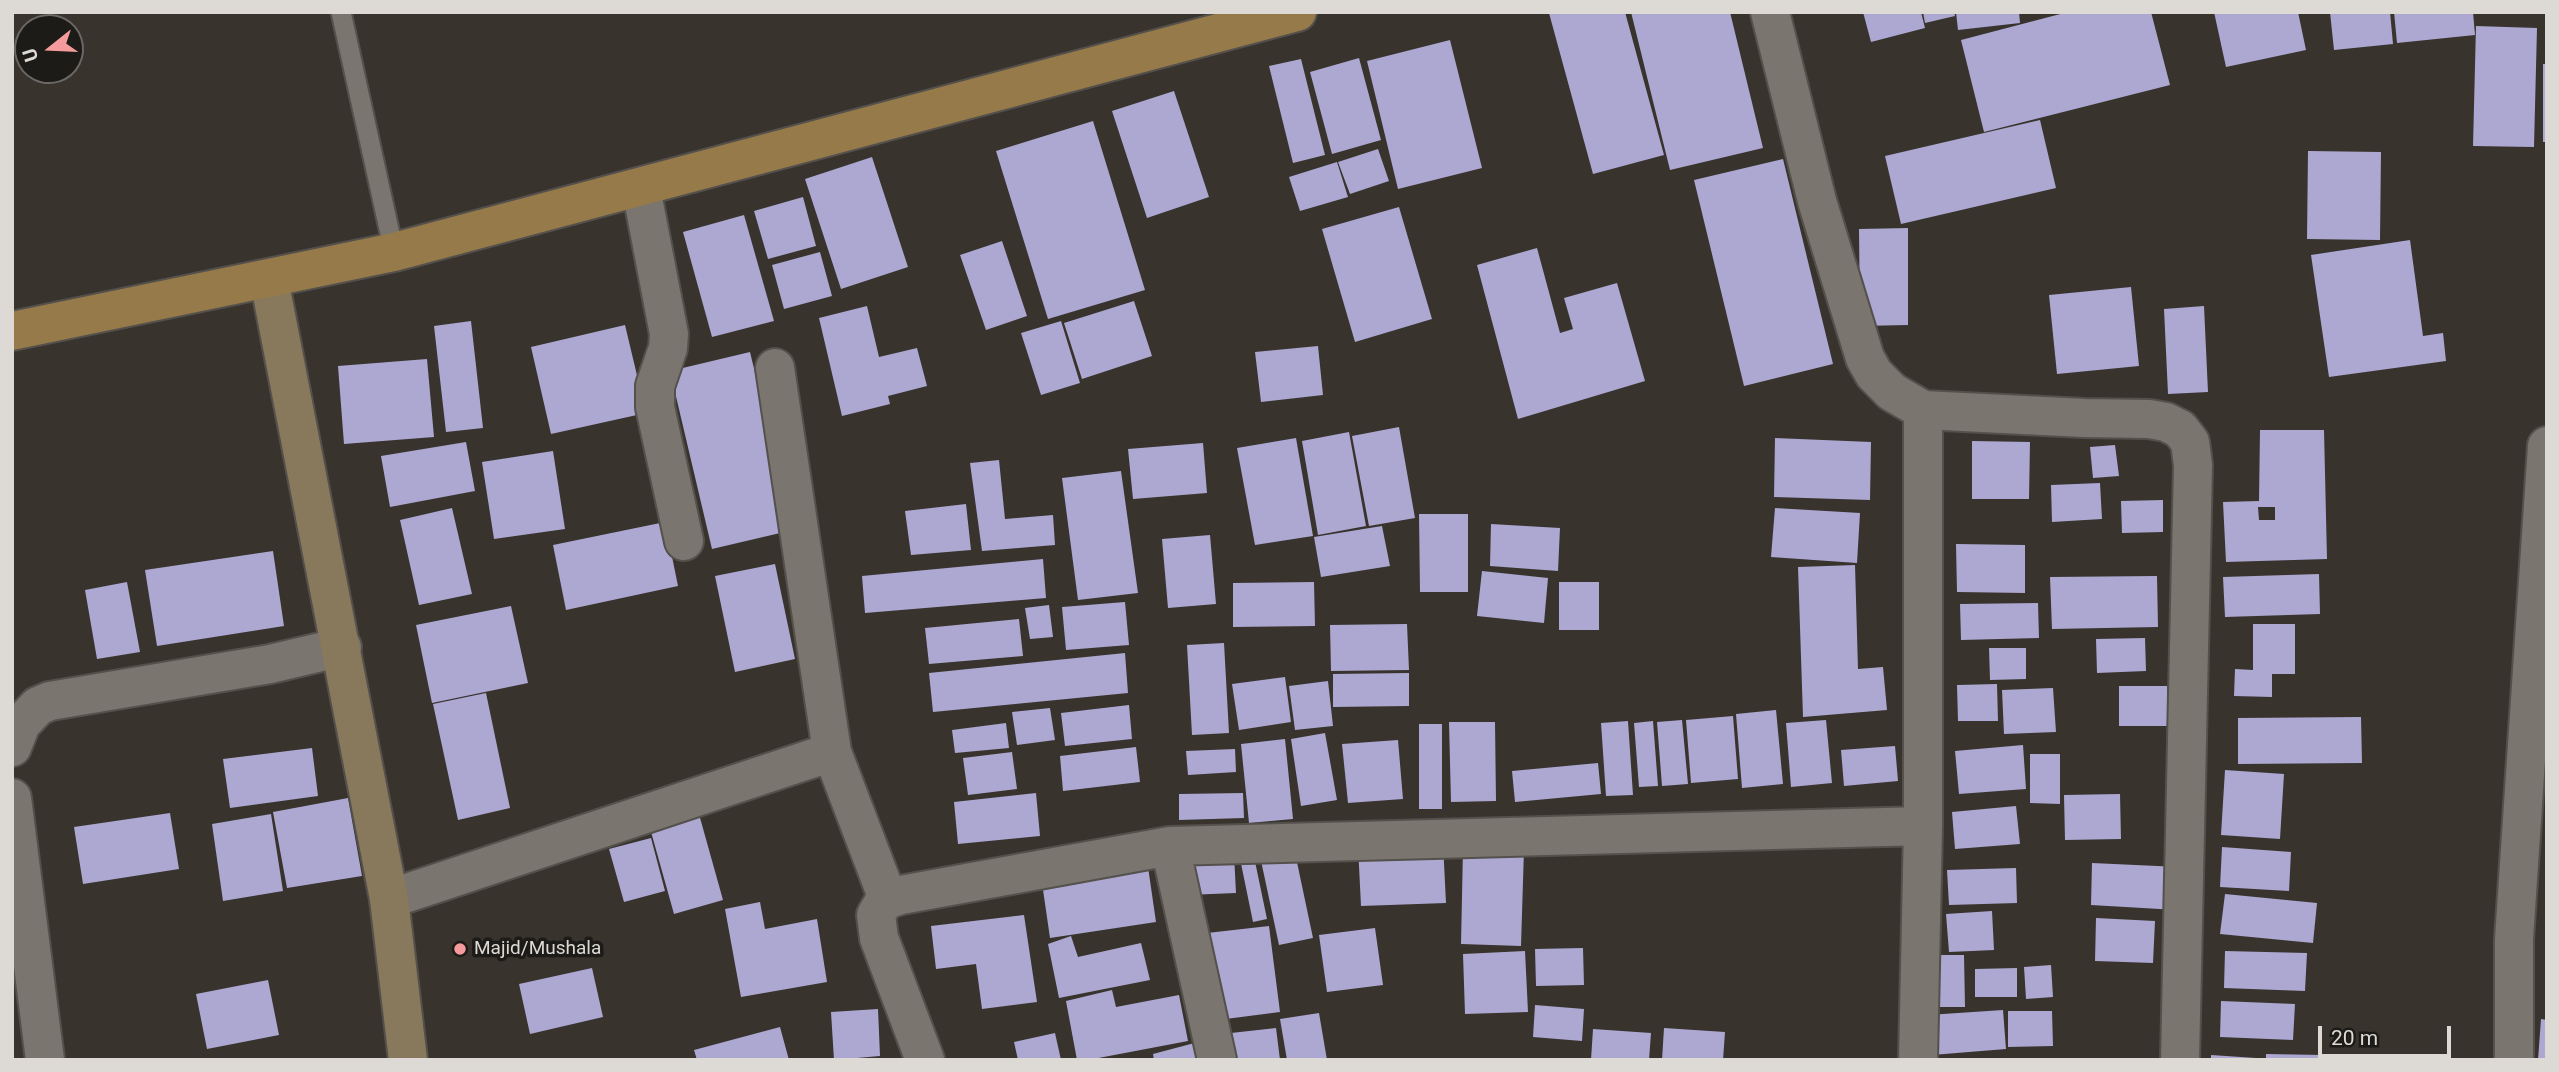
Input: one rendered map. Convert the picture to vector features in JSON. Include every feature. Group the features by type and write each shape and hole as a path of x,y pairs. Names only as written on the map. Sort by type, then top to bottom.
{"main road":[{"path":"15,327 269,279 394,252 641,188 1282,14"}],"street":[{"path":"1770,12 1817,201 1865,358 1874,374 1892,392 1923,410 2149,419 2166,422 2180,429 2190,442 2193,465 2180,1060"},
{"path":"641,188 669,334 668,348 655,386 655,407 684,541"},
{"path":"269,279 389,899 408,1060"},
{"path":"775,368 832,752 888,899"},
{"path":"1918,1060 1923,826 1923,410"},
{"path":"2514,1060 2530,941 2547,446"},
{"path":"12,747 21,724 38,706 50,701 270,664 342,647"},
{"path":"389,899 832,752"},
{"path":"12,798 45,1060"},
{"path":"925,1060 879,939 876,915 888,899 1170,846 1923,826"},
{"path":"1170,846 1217,1060"},
{"path":"12,1057 32,1060"}],"lane":[{"path":"341,12 394,252"}],"building":[{"path":"1625,12 1664,155 1593,174 1549,13"},
{"path":"1631,12 1730,12 1763,148 1670,170"},
{"path":"1863,12 1921,12 1925,28 1871,42"},
{"path":"1923,12 1954,12 1955,16 1925,23"},
{"path":"1956,12 2019,12 2020,23 1958,30"},
{"path":"2068,12 2151,12 2170,85 1984,132 1961,40"},
{"path":"2214,12 2298,12 2306,50 2226,67"},
{"path":"2330,12 2390,12 2393,44 2334,50"},
{"path":"2394,12 2473,12 2475,35 2397,43"},
{"path":"2476,26 2537,28 2534,147 2473,146"},
{"path":"1450,40 1482,168 1398,189 1367,61"},
{"path":"1359,58 1381,140 1332,154 1310,72"},
{"path":"1301,59 1325,155 1293,163 1269,66"},
{"path":"2543,64 2547,64 2547,142 2543,142"},
{"path":"1174,91 1209,197 1147,218 1112,111"},
{"path":"2040,120 2056,188 1901,224 1885,156"},
{"path":"1093,121 1145,290 1048,319 996,151"},
{"path":"1378,149 1389,181 1350,194 1338,162"},
{"path":"2308,151 2381,152 2380,240 2307,239"},
{"path":"872,157 908,267 841,289 805,179"},
{"path":"1783,159 1833,364 1744,386 1694,180"},
{"path":"1337,162 1348,197 1300,211 1289,177"},
{"path":"803,197 816,246 768,259 754,211"},
{"path":"1399,207 1432,319 1355,342 1322,229"},
{"path":"744,215 774,321 712,337 683,232"},
{"path":"1908,228 1908,325 1860,326 1859,229"},
{"path":"2410,240 2423,336 2443,333 2446,361 2329,377 2311,255"},
{"path":"1002,241 1027,316 986,330 960,255"},
{"path":"1537,248 1560,333 1573,329 1564,298 1617,283 1645,381 1518,419 1477,265"},
{"path":"820,252 832,296 784,309 772,265"},
{"path":"2131,287 2139,366 2057,374 2049,295"},
{"path":"1134,301 1152,356 1082,379 1064,323"},
{"path":"867,306 879,357 917,348 927,386 888,396 890,404 842,416 819,318"},
{"path":"2204,306 2208,392 2168,394 2164,309"},
{"path":"471,321 483,428 446,432 434,326"},
{"path":"1061,321 1080,383 1041,395 1021,333"},
{"path":"625,325 646,413 551,434 531,347"},
{"path":"1318,346 1323,395 1261,402 1255,352"},
{"path":"750,352 793,530 712,549 670,371"},
{"path":"427,359 434,437 344,444 338,366"},
{"path":"1399,427 1415,518 1369,526 1352,436"},
{"path":"2260,430 2324,430 2327,559 2226,562 2223,502 2259,501","holes":["2258,507 2275,507 2275,520 2259,520"]},
{"path":"1349,432 1366,526 1318,535 1302,441"},
{"path":"1296,438 1313,536 1255,545 1237,448"},
{"path":"1775,438 1871,442 1870,500 1774,497"},
{"path":"1972,441 2030,442 2029,499 1972,499"},
{"path":"466,442 475,491 390,507 381,456"},
{"path":"1203,443 1207,493 1133,499 1128,449"},
{"path":"2115,445 2119,476 2093,478 2090,447"},
{"path":"553,451 565,529 494,539 482,462"},
{"path":"999,460 1005,519 1053,515 1055,545 982,551 970,463"},
{"path":"1121,471 1138,593 1078,600 1062,478"},
{"path":"2100,483 2102,519 2052,522 2051,485"},
{"path":"2163,500 2163,532 2122,533 2121,501"},
{"path":"966,504 971,550 911,555 905,511"},
{"path":"452,508 472,594 419,605 400,520"},
{"path":"1775,508 1860,513 1857,563 1771,557"},
{"path":"1419,514 1468,514 1468,592 1420,592"},
{"path":"665,522 678,586 566,610 553,545"},
{"path":"1491,524 1560,528 1558,571 1490,566"},
{"path":"1382,526 1390,566 1321,577 1314,537"},
{"path":"1210,535 1216,604 1168,608 1162,539"},
{"path":"1956,544 2025,545 2025,593 1957,592"},
{"path":"273,551 284,626 157,646 145,570"},
{"path":"1043,559 1046,598 865,613 862,576"},
{"path":"775,564 795,659 735,672 715,576"},
{"path":"1855,565 1858,669 1883,667 1887,710 1803,717 1798,567"},
{"path":"1482,571 1548,578 1544,623 1477,616"},
{"path":"2319,574 2320,614 2225,617 2223,577"},
{"path":"2157,576 2158,627 2052,629 2050,577"},
{"path":"127,582 140,652 97,659 85,590"},
{"path":"1314,582 1315,626 1233,627 1233,583"},
{"path":"1559,582 1599,582 1599,630 1559,630"},
{"path":"1125,602 1129,645 1066,650 1062,607"},
{"path":"2038,603 2039,638 1961,640 1960,604"},
{"path":"1049,605 1053,637 1030,639 1025,608"},
{"path":"511,606 528,683 432,703 416,625"},
{"path":"1019,619 1023,656 929,664 925,628"},
{"path":"1407,624 1409,670 1331,671 1330,625"},
{"path":"2253,624 2295,624 2295,674 2272,674 2272,697 2234,696 2235,669 2253,670"},
{"path":"2145,638 2146,671 2097,673 2096,639"},
{"path":"1224,643 1229,733 1192,735 1187,645"},
{"path":"1989,648 2026,648 2026,679 1990,680"},
{"path":"1125,653 1128,693 933,712 929,673"},
{"path":"1409,673 1409,706 1333,707 1333,674"},
{"path":"1285,677 1291,722 1239,730 1232,684"},
{"path":"1328,681 1333,726 1295,730 1289,686"},
{"path":"1997,684 1998,721 1958,721 1957,685"},
{"path":"2119,686 2167,686 2167,726 2119,726"},
{"path":"2053,688 2056,732 2004,734 2002,690"},
{"path":"486,693 510,808 458,820 433,704"},
{"path":"1129,705 1132,739 1065,746 1061,713"},
{"path":"1050,708 1055,740 1017,745 1012,712"},
{"path":"1776,710 1783,784 1742,788 1736,714"},
{"path":"1733,716 1738,779 1691,783 1686,720"},
{"path":"2361,717 2362,763 2238,764 2238,718"},
{"path":"1682,720 1688,784 1662,786 1657,722"},
{"path":"1826,720 1832,783 1791,787 1786,723"},
{"path":"1628,721 1633,795 1606,796 1601,723"},
{"path":"1653,721 1658,786 1639,787 1634,723"},
{"path":"1449,722 1495,722 1496,801 1451,802"},
{"path":"1006,723 1009,748 955,753 952,730"},
{"path":"1419,724 1442,724 1442,809 1419,809"},
{"path":"1325,733 1337,800 1301,806 1291,739"},
{"path":"1285,739 1293,819 1249,823 1241,744"},
{"path":"1398,740 1403,799 1348,803 1342,744"},
{"path":"2023,745 2026,789 1959,794 1955,751"},
{"path":"1895,746 1898,781 1844,786 1841,750"},
{"path":"1136,747 1140,782 1063,791 1060,756"},
{"path":"312,748 318,796 230,808 223,759"},
{"path":"1235,749 1236,772 1188,775 1186,751"},
{"path":"1012,752 1017,789 968,795 963,758"},
{"path":"2030,754 2060,754 2060,804 2030,803"},
{"path":"1598,763 1601,794 1515,802 1512,771"},
{"path":"2225,770 2284,774 2280,839 2221,835"},
{"path":"1036,793 1040,836 958,844 954,802"},
{"path":"1243,793 1244,818 1179,820 1179,794"},
{"path":"2120,794 2121,839 2065,840 2064,795"},
{"path":"348,798 362,876 287,888 273,812"},
{"path":"2016,806 2020,844 1955,849 1952,812"},
{"path":"697,807 723,900 674,914 648,821"},
{"path":"170,813 179,869 83,884 74,827"},
{"path":"271,814 283,891 223,901 212,824"},
{"path":"651,838 665,891 624,902 609,849"},
{"path":"1443,843 1446,903 1361,906 1358,846"},
{"path":"1252,847 1267,919 1253,922 1238,849"},
{"path":"2222,847 2291,852 2289,891 2220,887"},
{"path":"1294,848 1313,938 1279,945 1260,856"},
{"path":"1463,848 1524,849 1521,946 1461,944"},
{"path":"1234,854 1236,893 1187,895 1186,856"},
{"path":"1147,860 1156,922 1050,938 1041,876"},
{"path":"2092,863 2179,867 2177,910 2091,905"},
{"path":"2016,868 2017,903 1949,905 1947,870"},
{"path":"2225,894 2317,903 2313,943 2220,934"},
{"path":"760,902 765,929 817,919 827,982 741,997 725,909"},
{"path":"1992,911 1994,950 1949,952 1946,914"},
{"path":"1024,915 1037,1002 982,1009 976,964 936,969 931,926"},
{"path":"2096,918 2155,921 2153,963 2095,961"},
{"path":"1269,926 1280,1012 1218,1020 1207,933"},
{"path":"1375,928 1383,985 1327,992 1319,935"},
{"path":"1071,936 1078,957 1141,943 1150,980 1059,998 1048,944"},
{"path":"1583,948 1584,985 1536,986 1535,949"},
{"path":"1525,951 1528,1012 1465,1014 1463,954"},
{"path":"2225,951 2307,953 2305,991 2224,988"},
{"path":"1926,955 1964,955 1965,1007 1926,1007"},
{"path":"2051,965 2053,997 2026,999 2024,967"},
{"path":"592,968 603,1017 530,1034 519,984"},
{"path":"2017,968 2017,997 1975,997 1975,969"},
{"path":"268,980 279,1035 207,1049 196,994"},
{"path":"1112,990 1116,1007 1179,995 1188,1041 1077,1060 1066,1001"},
{"path":"2221,1001 2295,1004 2293,1040 2220,1037"},
{"path":"1535,1005 1584,1009 1582,1041 1533,1037"},
{"path":"878,1009 880,1056 834,1060 831,1012"},
{"path":"2003,1010 2006,1049 1932,1055 1928,1015"},
{"path":"2008,1011 2052,1011 2053,1046 2008,1047"},
{"path":"1319,1013 1327,1060 1287,1060 1280,1019"},
{"path":"2541,1019 2547,1020 2547,1060 2538,1060"},
{"path":"780,1027 789,1060 697,1060 694,1050"},
{"path":"1276,1028 1280,1060 1234,1060 1231,1033"},
{"path":"1664,1028 1725,1032 1723,1060 1662,1060"},
{"path":"1593,1029 1651,1033 1649,1060 1591,1060"},
{"path":"1055,1033 1061,1060 1018,1060 1014,1042"},
{"path":"1202,1041 1207,1060 1154,1060 1153,1054"},
{"path":"2266,1054 2323,1055 2323,1060 2266,1060"},
{"path":"2211,1055 2256,1058 2211,1060"}],"place":[{"name":"Majid/Mushala","path":"460,949"}]}
